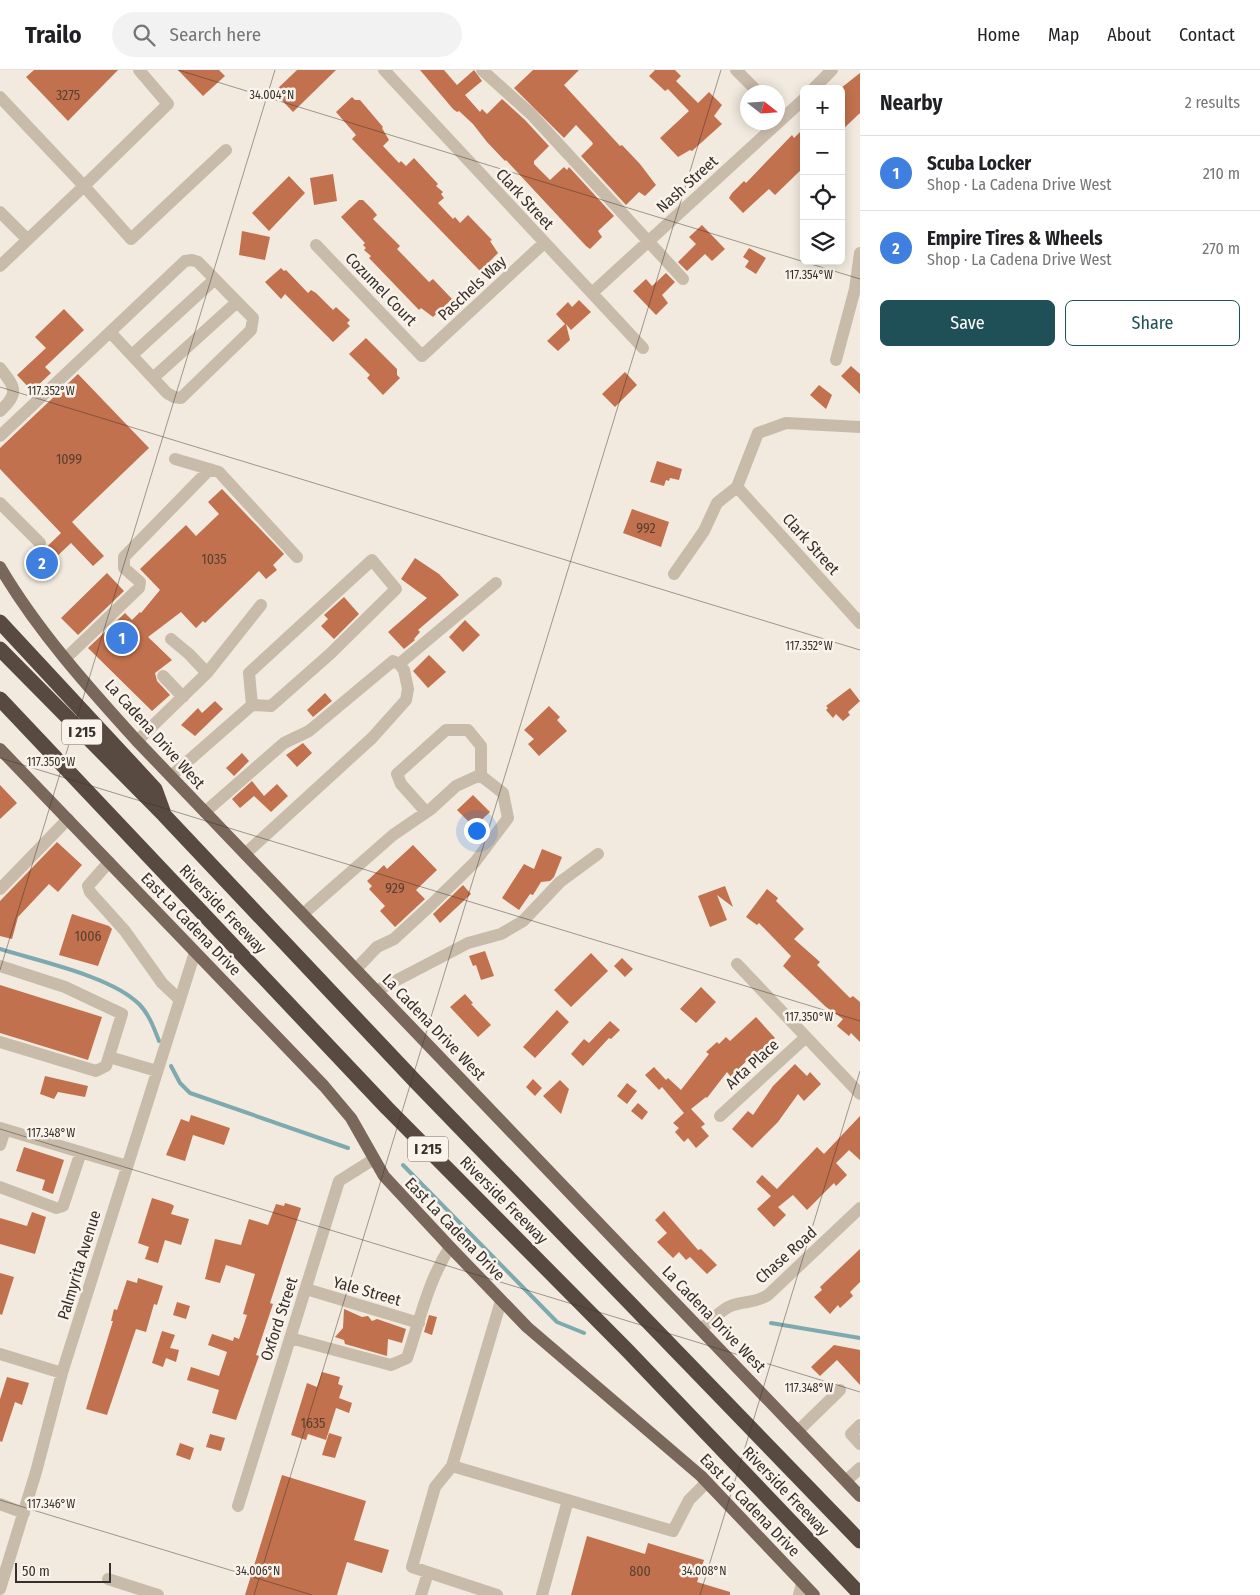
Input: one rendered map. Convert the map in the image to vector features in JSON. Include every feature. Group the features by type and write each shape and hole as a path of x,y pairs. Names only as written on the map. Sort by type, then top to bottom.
{"highway":[{"path":"0,622 155,790 164,815"},
{"name":"Riverside Freeway","path":"0,649 164,815 415,1081 860,1541"},
{"name":"Riverside Freeway","path":"0,699 380,1101 627,1350 860,1594"}],"main road":[{"name":"La Cadena Drive West","path":"0,567 26,609 137,741 860,1496"},
{"name":"East La Cadena Drive","path":"1,752 68,819 324,1086 351,1118 374,1159 396,1192 501,1301 540,1339 677,1454 707,1482 800,1589 814,1595"}],"street":[{"path":"0,266 168,104 139,70"},
{"name":"Clark Street","path":"384,70 643,348"},
{"path":"482,70 531,114 683,279"},
{"path":"736,70 751,85"},
{"path":"818,85 832,70"},
{"path":"0,97 131,239 226,150"},
{"name":"Nash Street","path":"785,112 800,102"},
{"name":"Nash Street","path":"592,293 765,130"},
{"path":"0,212 27,239"},
{"name":"Paschels Way","path":"422,356 544,243"},
{"name":"Cozumel Court","path":"316,245 422,356"},
{"path":"836,360 855,289 860,253"},
{"path":"0,436 185,261 198,262 253,318 251,330 181,398 167,393 110,332"},
{"path":"132,355 215,280"},
{"path":"153,378 237,302"},
{"path":"0,368 13,384 14,391 10,402 0,411"},
{"path":"674,574 704,531 717,503 737,487 758,432 786,423 860,427"},
{"path":"175,459 219,472 297,557"},
{"path":"66,658 139,588 140,582 124,568 124,557 210,469"},
{"name":"Clark Street","path":"737,487 860,623"},
{"path":"0,503 40,544"},
{"path":"171,776 252,705 271,706 330,654 396,589 372,560 249,673 252,705"},
{"path":"399,664 496,583"},
{"path":"137,741 207,673 261,605"},
{"path":"171,639 190,654 207,673"},
{"path":"205,812 284,743 309,731 393,661 399,664 404,670 408,689 406,700 372,738 245,854"},
{"path":"163,676 183,697"},
{"path":"426,812 401,784 397,774 446,730 468,730 481,746 481,776"},
{"path":"303,914 393,835 426,812 456,786 481,776"},
{"path":"356,969 377,947 394,939 475,862 508,818 503,793 481,776"},
{"path":"0,889 68,819"},
{"path":"376,991 468,943 501,934 523,921 560,882 598,854"},
{"path":"109,862 88,886 90,892 125,931 162,983 180,1000"},
{"name":"Palmyrita Avenue","path":"0,1589 24,1513 62,1373 195,952"},
{"path":"737,964 860,1094"},
{"path":"0,966 65,987 122,1014 106,1066 96,1071 0,1042"},
{"name":"Arta Place","path":"720,1116 806,1037"},
{"path":"109,1057 157,1071"},
{"path":"0,1145 3,1129 127,1166"},
{"path":"0,1187 56,1208 63,1206 81,1152"},
{"name":"Oxford Street","path":"238,1506 339,1180 374,1159"},
{"name":"Chase Road","path":"701,1329 726,1309 754,1302 768,1294 860,1208"},
{"path":"290,1338 391,1366 407,1358 438,1266 450,1247"},
{"name":"Yale Street","path":"306,1290 418,1323"},
{"path":"497,1595 412,1567 435,1487 452,1466 501,1301"},
{"path":"0,1354 62,1373"},
{"path":"798,1431 840,1390"},
{"path":"860,1425 850,1434 860,1444"},
{"path":"452,1466 672,1531 689,1500 707,1482"},
{"path":"846,1481 860,1468"},
{"path":"542,1595 568,1500"},
{"path":"0,1504 24,1513"},
{"path":"421,1595 428,1573"},
{"path":"108,1579 158,1595"}],"building":[{"path":"34,70 118,70 68,121 26,77"},
{"path":"178,70 219,70 225,76 203,96"},
{"path":"297,70 336,70 293,112 274,92"},
{"path":"420,70 444,70 457,85 474,70 482,81 465,95 480,112 482,109 487,114 502,99 525,120 549,146 534,161 534,164 550,180 564,167 567,170 569,167 614,216 598,231 602,237 590,249 586,246 487,142 473,124 459,111 457,112 453,109"},
{"path":"533,70 579,70 564,85 620,146 622,145 640,164 656,185 645,196 639,192 626,205 581,156 593,144 576,125 564,138 514,88"},
{"path":"655,70 675,70 681,76 676,81 698,103 709,92 722,105 714,116 722,124 692,151 690,150 678,157 660,138 689,111 668,89 665,91 649,76"},
{"path":"860,73 860,113 845,127 845,85"},
{"path":"352,97 355,100 360,100 383,127 389,140 383,146 399,163 401,161 406,166 414,158 438,184 436,186 443,192 441,194 444,198 438,203 453,219 455,217 460,223 468,215 492,240 490,241 498,253 480,271 352,139 356,135 336,112"},
{"path":"800,132 800,171 775,195 769,189 743,213 729,198 732,193 744,181 746,183 792,135 794,138"},
{"path":"333,174 337,201 314,205 310,178"},
{"path":"289,176 305,193 269,231 252,213"},
{"path":"359,200 363,200 377,215 373,219 400,246 397,249 429,282 433,279 452,299 433,317 421,308 419,310 369,258 371,256 364,250 366,248 363,245 365,243 341,217"},
{"path":"702,225 725,249 712,261 705,254 687,271 678,262 696,244 689,237"},
{"path":"242,231 270,237 265,260 239,255"},
{"path":"749,248 766,258 756,274 745,267 749,261 743,257"},
{"path":"281,268 284,271 286,270 308,293 311,290 316,293 333,310 336,307 350,320 347,323 350,326 333,342 285,294 281,299 265,282"},
{"path":"666,273 675,282 662,295 668,303 656,315 633,291 646,279 652,286"},
{"path":"579,300 591,312 571,330 566,324 570,340 558,351 547,341 565,324 556,314 568,302 572,307"},
{"path":"64,309 84,330 45,367 51,373 32,391 17,375 46,348 35,337"},
{"path":"366,338 397,369 397,375 400,378 383,395 367,378 370,375 349,354"},
{"path":"851,366 860,374 860,394 841,376"},
{"path":"625,372 637,385 615,407 602,394"},
{"path":"78,374 149,448 72,522 104,556 93,566 71,543 34,578 25,568 61,533 0,469 0,448"},
{"path":"819,385 832,395 826,409 810,395"},
{"path":"657,461 682,469 679,480 670,478 669,481 666,480 664,486 650,482"},
{"path":"222,489 284,554 273,565 277,570 266,579 259,571 205,623 203,621 196,628 181,612 148,637 172,660 155,673 157,681 170,695 152,711 88,648 125,613 132,620 141,613 160,590 140,569 186,525 196,536 219,514 208,502"},
{"path":"632,509 669,522 661,547 623,533"},
{"path":"415,558 439,574 459,595 418,630 420,632 415,640 404,649 388,632 427,598 401,579"},
{"path":"107,573 124,591 78,635 61,618"},
{"path":"344,597 359,614 334,639 321,626 328,619 324,615"},
{"path":"465,620 480,635 463,652 449,637"},
{"path":"429,655 446,672 428,688 413,671"},
{"path":"850,688 860,701 848,712 850,715 843,721 836,714 833,718 826,710 828,708 826,706"},
{"path":"325,693 332,701 313,717 307,710"},
{"path":"215,701 223,709 195,736 181,725 198,708 202,713"},
{"path":"549,706 560,717 557,720 567,731 539,756 528,744 534,739 524,730"},
{"path":"303,743 312,753 297,767 286,755"},
{"path":"242,753 249,761 234,776 226,768"},
{"path":"252,781 264,796 277,784 288,796 271,812 254,796 240,808 232,799"},
{"path":"0,785 17,803 0,819"},
{"path":"473,795 490,812 474,827 457,810"},
{"path":"57,842 82,865 58,892 49,884 18,917 12,939 0,936 0,901"},
{"path":"413,845 437,870 416,890 425,899 395,927 380,911 385,906 369,889 372,886 367,881 384,865 387,869"},
{"path":"542,849 562,857 554,877 550,881 541,882 533,895 530,894 519,910 502,898 524,864 534,869"},
{"path":"463,885 471,894 440,923 433,914"},
{"path":"725,886 733,907 717,895 727,920 710,927 698,896"},
{"path":"767,889 778,898 776,901 804,929 794,939 820,962 817,965 850,998 853,996 860,1002 860,1042 851,1033 849,1036 837,1026 843,1019 826,1007 783,966 791,956 759,923 757,925 746,917"},
{"path":"72,914 109,926 112,929 98,966 59,955"},
{"path":"485,951 494,976 481,980 476,965 473,966 469,956"},
{"path":"591,953 608,971 571,1007 554,990"},
{"path":"622,958 633,969 625,977 614,966"},
{"path":"0,985 102,1017 88,1060 0,1033"},
{"path":"701,987 716,1002 696,1023 680,1009"},
{"path":"465,994 473,1003 471,1004 491,1025 478,1037 450,1007"},
{"path":"557,1010 569,1022 535,1058 523,1047"},
{"path":"756,1017 775,1038 757,1054 755,1052 731,1077 727,1072 707,1098 691,1109 705,1124 701,1127 709,1136 696,1148 688,1138 684,1142 675,1132 679,1128 673,1123 684,1113 662,1087 659,1090 645,1075 654,1067 666,1080 668,1078 681,1090 709,1054 706,1052 726,1037 730,1041"},
{"path":"610,1021 620,1030 611,1039 609,1038 583,1066 571,1054 584,1039 589,1043"},
{"path":"795,1064 807,1076 810,1072 821,1084 804,1101 798,1094 778,1122 752,1148 732,1129 748,1111 753,1115 773,1086"},
{"path":"45,1076 88,1086 85,1097 58,1092 54,1099 40,1094"},
{"path":"533,1079 542,1088 535,1096 526,1087"},
{"path":"560,1080 569,1089 561,1114 543,1096"},
{"path":"627,1083 637,1091 627,1104 617,1096"},
{"path":"638,1103 648,1112 642,1120 631,1111"},
{"path":"191,1115 230,1128 224,1145 193,1135 185,1161 166,1155 181,1119 189,1122"},
{"path":"860,1116 860,1160 849,1150 836,1163 847,1175 836,1186 834,1183 807,1210 793,1195 778,1207 786,1215 774,1227 757,1209 771,1196 756,1182 762,1175 777,1189 817,1147 824,1154"},
{"path":"24,1147 64,1160 53,1194 42,1190 45,1180 16,1171"},
{"path":"152,1198 174,1206 171,1214 189,1219 181,1245 165,1240 158,1263 145,1259 149,1247 138,1243"},
{"path":"285,1203 301,1208 270,1303 273,1304 256,1355 259,1356 236,1420 212,1413 219,1390 187,1380 191,1367 219,1376 227,1352 208,1345 212,1334 233,1341 234,1337 239,1339 247,1315 243,1314 255,1274 226,1265 220,1283 205,1279 215,1239 241,1245 249,1219 268,1225 276,1204 284,1206"},
{"path":"664,1211 698,1250 701,1249 717,1265 707,1274 690,1257 686,1260 679,1252 673,1258 657,1242 667,1233 655,1220"},
{"path":"32,1212 46,1217 35,1254 0,1244 0,1218 27,1226"},
{"path":"860,1249 860,1282 850,1292 853,1296 840,1308 838,1305 830,1314 814,1297 822,1290 820,1287"},
{"path":"0,1273 14,1277 2,1315 0,1314"},
{"path":"138,1278 163,1286 157,1305 154,1304 146,1332 136,1329 107,1415 86,1409 113,1321 111,1321 114,1309 117,1310 127,1280 137,1283"},
{"path":"177,1302 190,1306 186,1319 173,1315"},
{"path":"344,1309 362,1317 368,1316 372,1321 377,1319 406,1329 402,1343 388,1339 387,1356 345,1344 344,1340 335,1337 343,1328"},
{"path":"429,1315 437,1317 432,1335 424,1332"},
{"path":"162,1331 175,1335 170,1348 179,1350 176,1362 166,1358 163,1367 152,1363"},
{"path":"834,1345 860,1350 860,1385 837,1360 820,1376 811,1367"},
{"path":"322,1372 340,1377 338,1384 343,1386 339,1398 352,1403 349,1413 336,1408 326,1440 308,1434 306,1440 291,1435 307,1383 317,1387"},
{"path":"7,1377 29,1383 22,1405 15,1402 2,1442 0,1441 0,1399"},
{"path":"329,1433 342,1437 335,1458 322,1455"},
{"path":"210,1434 225,1438 221,1451 206,1447"},
{"path":"180,1443 194,1448 190,1460 176,1455"},
{"path":"282,1475 366,1501 354,1540 389,1550 382,1573 347,1562 337,1595 245,1595"},
{"path":"587,1536 645,1554 648,1543 704,1560 697,1582 730,1592 730,1595 571,1595"}],"waterway":[{"path":"0,949 93,977 127,994 146,1012 159,1041"},
{"path":"171,1066 180,1083 190,1093 348,1148"},
{"path":"403,1165 557,1322 584,1333"},
{"path":"771,1323 860,1338"}],"place":[{"name":"Empire Tires & Wheels","path":"42,563"},
{"name":"Scuba Locker","path":"122,638"}]}
